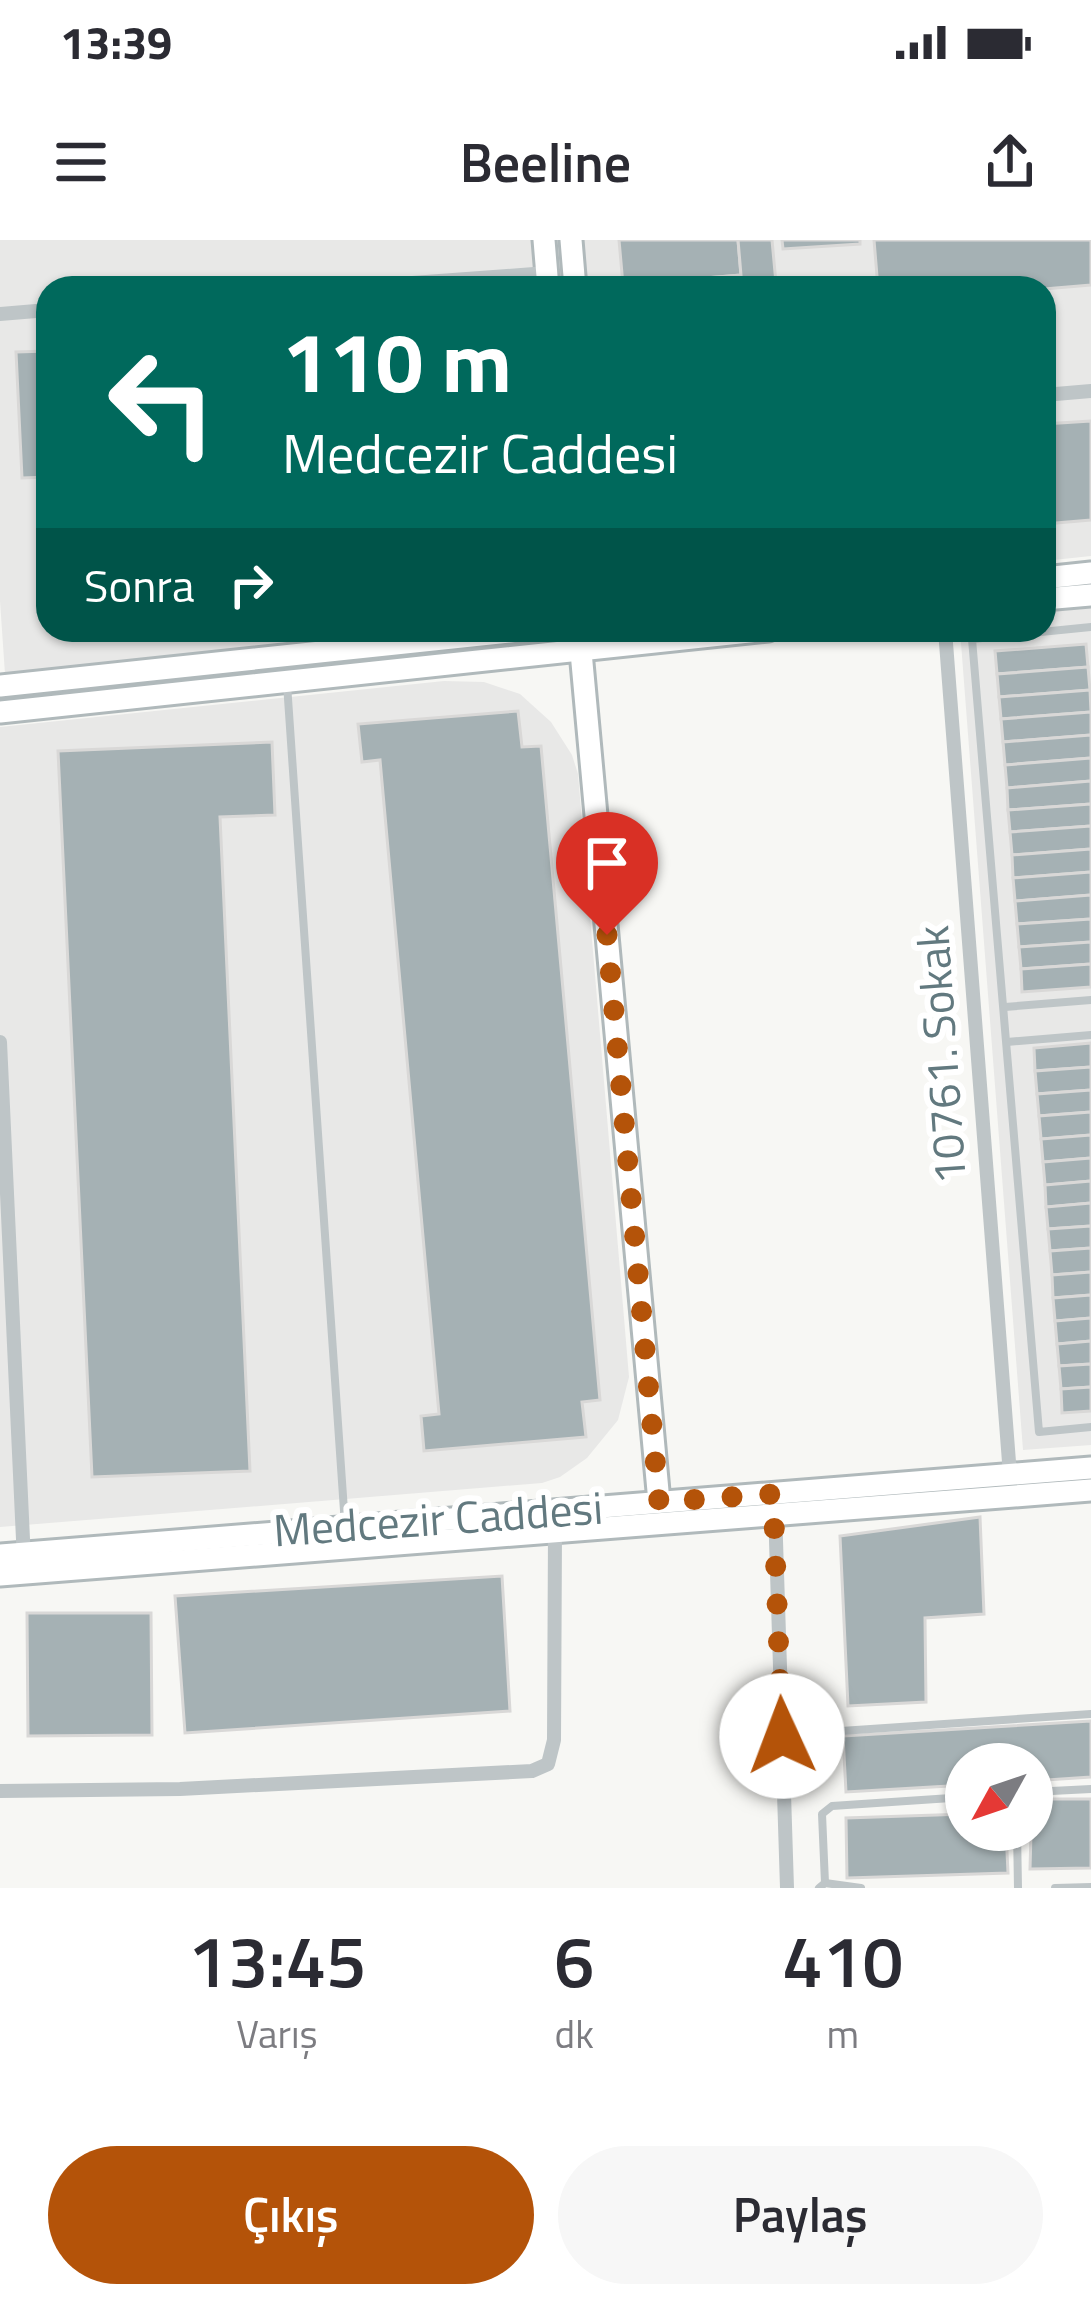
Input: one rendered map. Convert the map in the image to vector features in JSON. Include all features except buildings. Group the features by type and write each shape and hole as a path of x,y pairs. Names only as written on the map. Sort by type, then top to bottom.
{"street":[{"path":"544,240 548,276"},
{"path":"571,240 574,276"},
{"path":"0,314 36,311"},
{"path":"1056,394 1091,391"},
{"path":"1056,577 1091,573"},
{"path":"1056,598 1091,595"},
{"path":"0,686 415,642"},
{"path":"0,712 287,682 573,642"},
{"path":"580,642 659,1502"},
{"name":"10761. Sokak","path":"946,642 1010,1475"},
{"path":"0,1042 24,1562"},
{"name":"Medcezir Caddesi","path":"0,1555 24,1562 555,1531 1091,1468"},
{"name":"Medcezir Caddesi","path":"0,1575 24,1562 345,1527 659,1502 775,1504 1091,1490"},
{"path":"775,1504 787,1888"},
{"path":"0,1791 532,1772 548,1764 554,1740 555,1531"}],"lane":[{"path":"1056,631 1091,627"},
{"path":"972,642 1040,1432 1091,1427"},
{"path":"287,682 345,1527"},
{"path":"1005,1007 1091,1000"},
{"path":"1007,1042 1091,1035"},
{"path":"782,1736 1091,1714"},
{"path":"1053,1791 1091,1789"},
{"path":"861,1888 822,1886 822,1814 832,1806 945,1798"},
{"path":"1017,1851 1018,1888"},
{"path":"1055,1888 1091,1887"}],"shaded area":[{"path":"0,240 1091,240 1091,556 1056,560 1056,276 36,276 36,642 301,642 5,674 0,601"},
{"path":"1091,606 1091,1445 1023,1450 961,642 1056,642 1056,610"},
{"path":"444,681 484,682 520,694 551,722 578,774 629,1377 618,1420 587,1458 542,1483 0,1527 0,727"}],"route":[{"path":"607,935 659,1502 773,1494 782,1736"}]}
